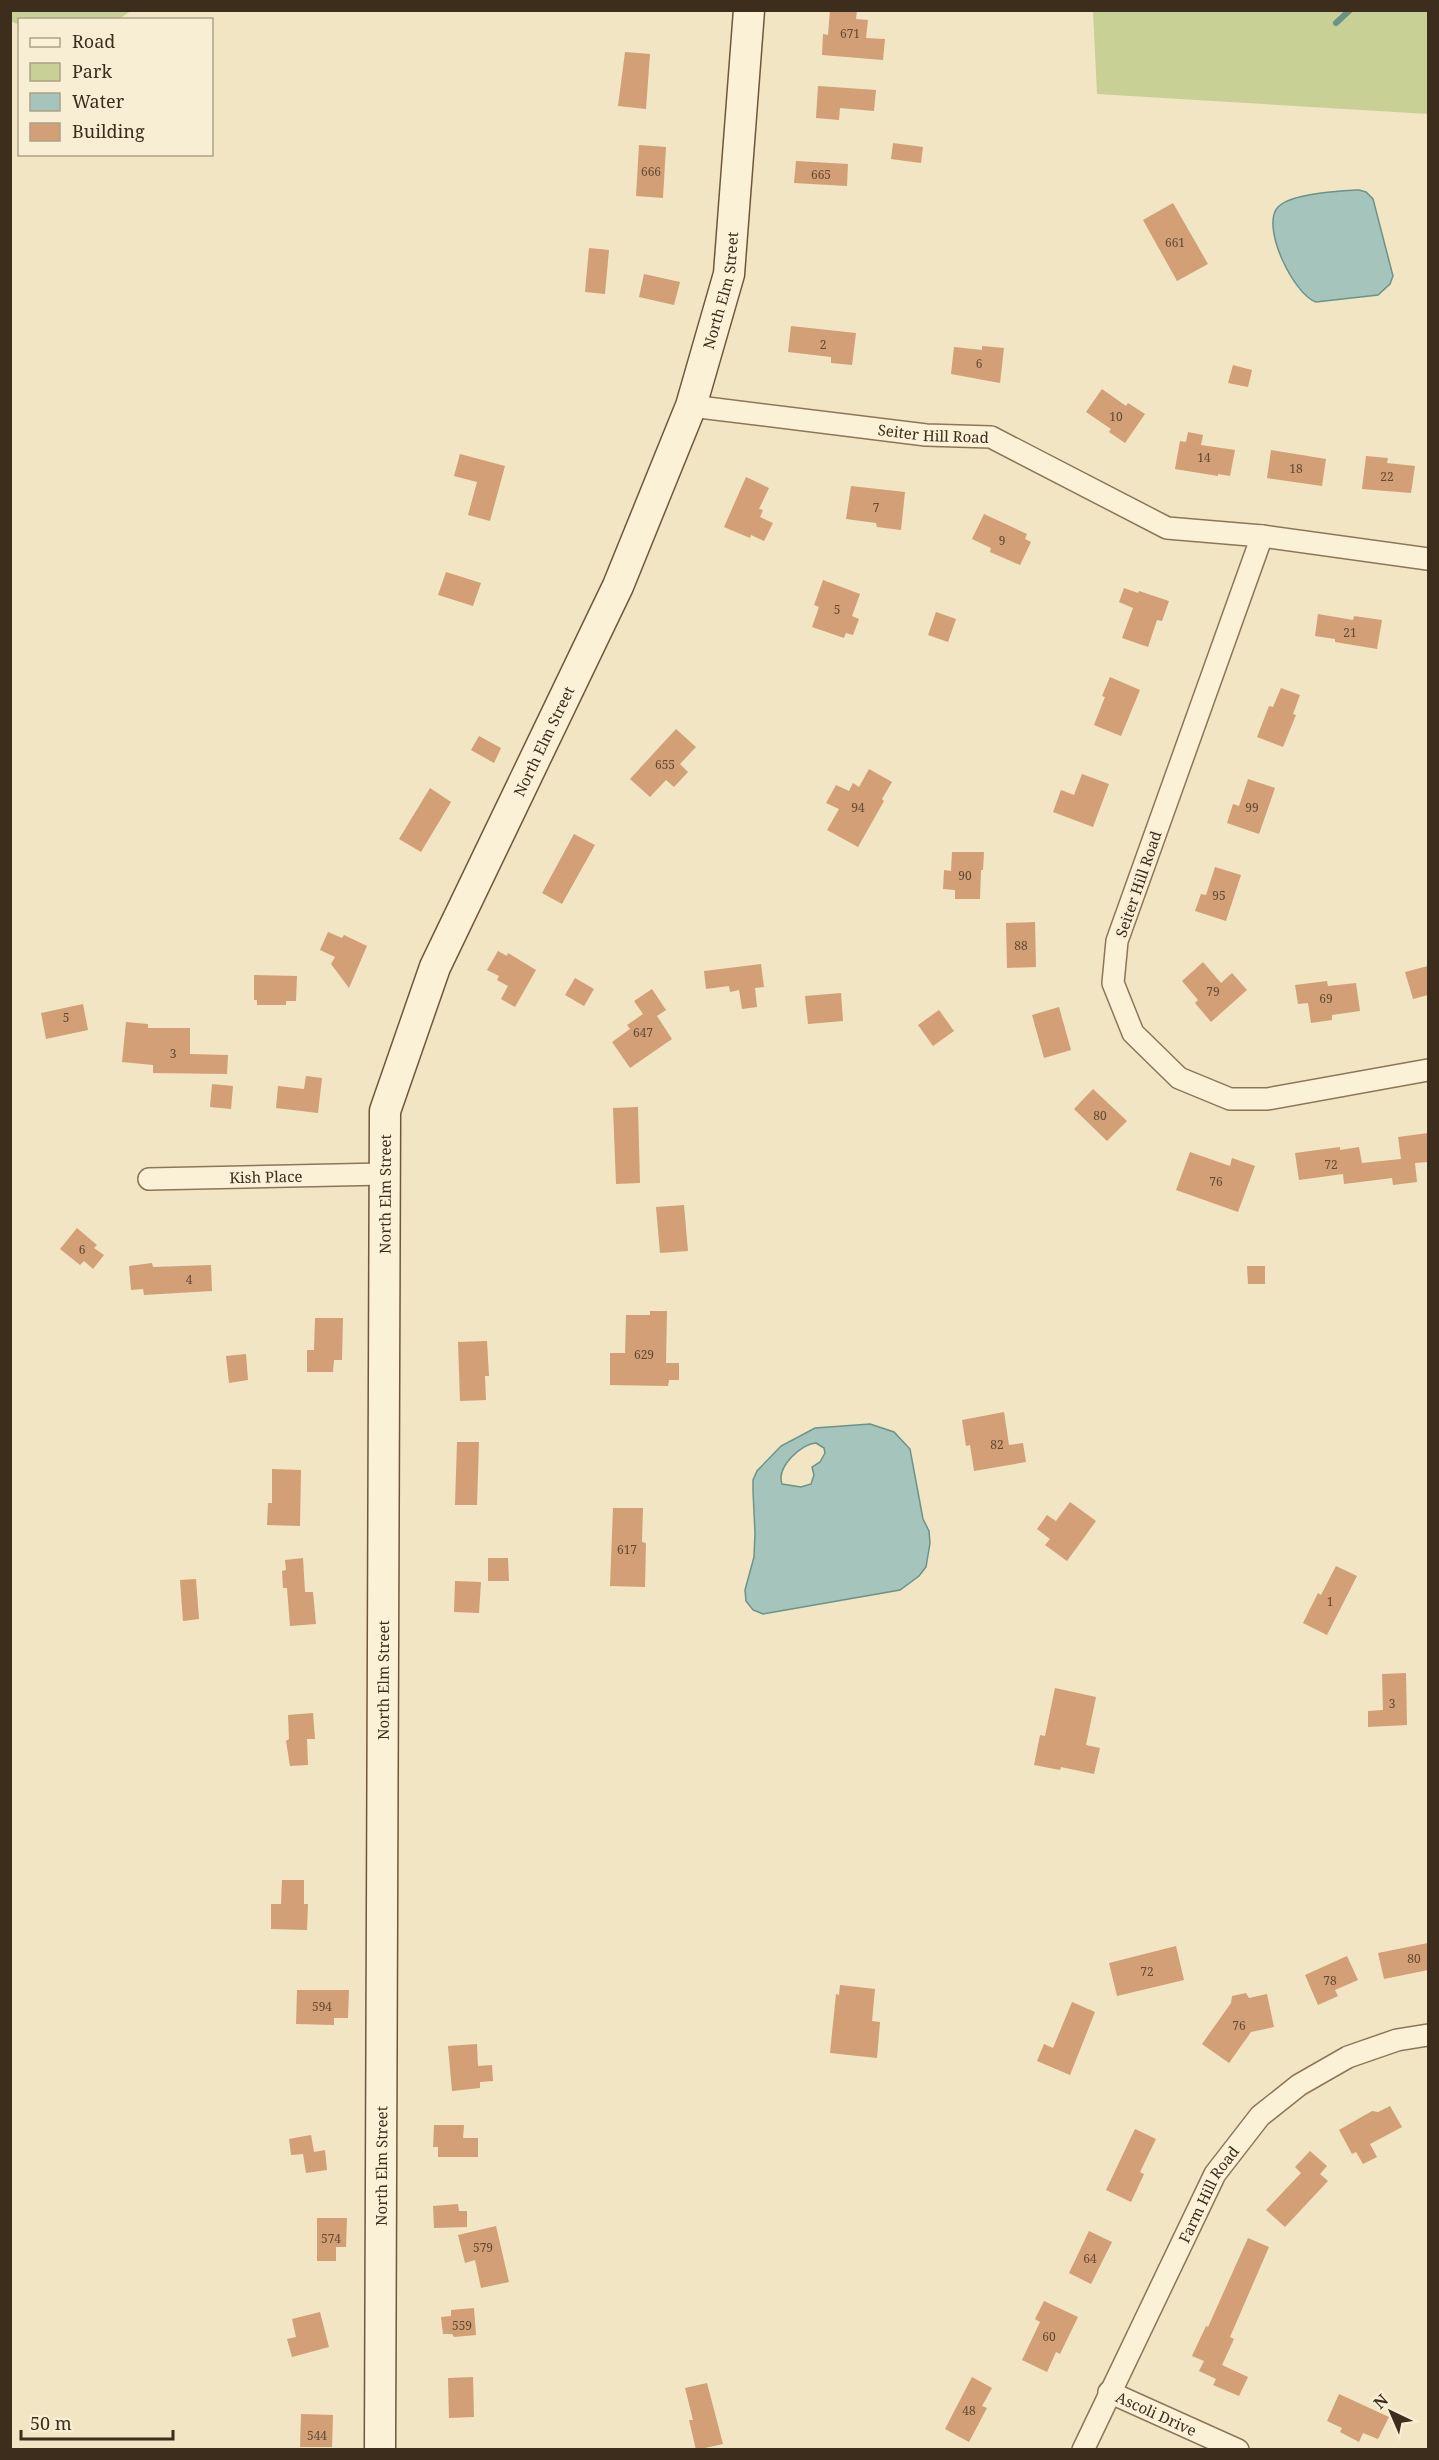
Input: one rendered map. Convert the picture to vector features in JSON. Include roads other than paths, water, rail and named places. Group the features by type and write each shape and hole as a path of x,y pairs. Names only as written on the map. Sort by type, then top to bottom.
{"main road":[{"name":"North Elm Street","path":"380,2450 385,1111 435,967 618,586 691,406 729,273 749,10"}],"street":[{"name":"Seiter Hill Road","path":"691,406 926,435 991,437 1167,528 1262,536 1428,559"},
{"name":"Seiter Hill Road","path":"1262,536 1117,941 1113,983 1133,1033 1179,1078 1230,1099 1267,1099 1428,1070"},
{"name":"Kish Place","path":"149,1179 384,1174"},
{"name":"Farm Hill Road","path":"1083,2450 1215,2174 1260,2116 1299,2085 1348,2057 1397,2040 1428,2034"},
{"name":"Ascoli Drive","path":"1109,2392 1238,2450"}],"water":[{"path":"1359,190 1366,192 1373,199 1393,276 1390,284 1378,295 1316,302 1307,297 1298,287 1282,259 1273,229 1274,216 1278,207 1293,199 1316,194"},
{"path":"870,1424 894,1432 910,1449 923,1519 929,1531 930,1543 926,1567 919,1576 900,1590 763,1614 753,1610 746,1601 745,1590 754,1557 753,1480 757,1471 781,1446 815,1428","holes":["816,1443 824,1448 825,1453 820,1462 812,1467 814,1475 811,1484 801,1487 782,1484 781,1477 786,1464 797,1452"]}],"waterway":[{"path":"1336,23 1350,10"}]}
